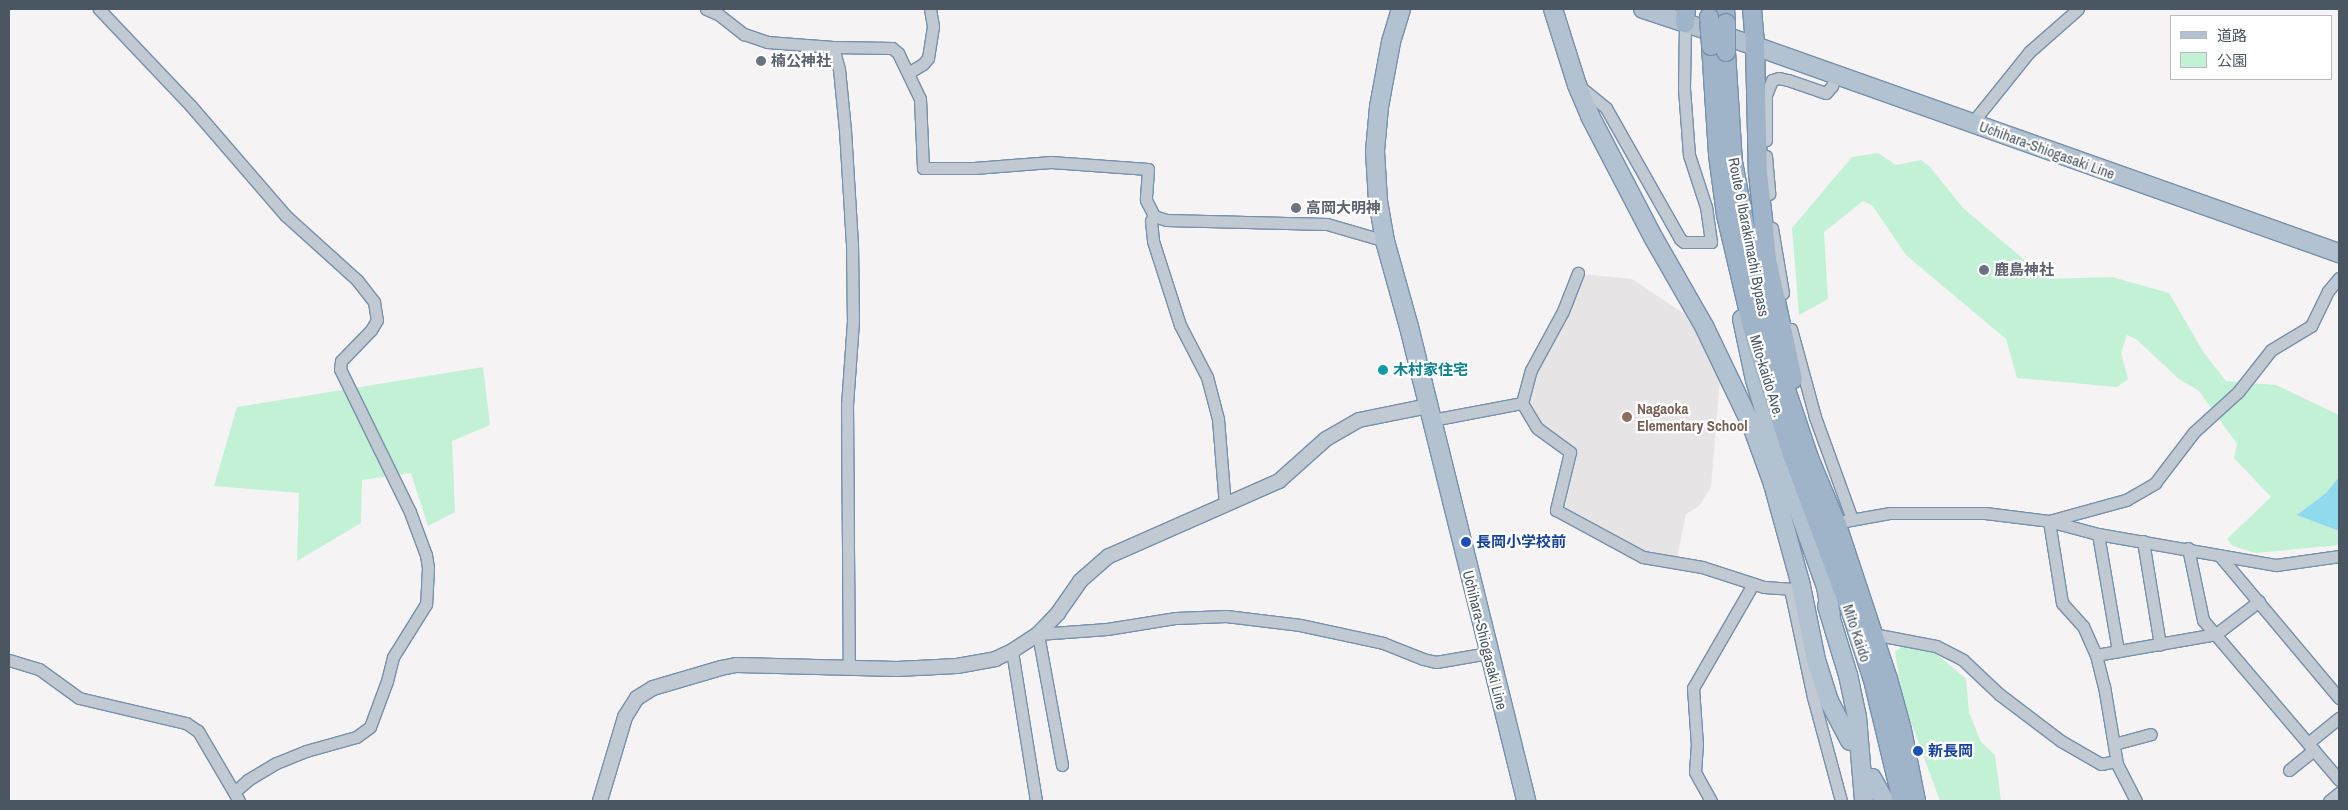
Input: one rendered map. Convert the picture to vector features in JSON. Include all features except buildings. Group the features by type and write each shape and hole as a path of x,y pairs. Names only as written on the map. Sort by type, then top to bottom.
{"highway":[{"path":"1752,9 1755,46 1758,174 1767,260 1809,458 1844,522 1873,634 1895,732 1916,801"},
{"name":"Route 6 Ibarakimachi Bypass","path":"1717,14 1718,154 1726,215"},
{"name":"Route 6 Ibarakimachi Bypass","path":"1718,49 1733,162 1750,254 1770,342 1809,458"},
{"name":"Mito-kaido Ave.","path":"1726,215 1764,370 1792,454 1851,612 1873,680 1895,732"},
{"path":"1895,732 1902,801"}],"main road":[{"name":"Uchihara-Shiogasaki Line","path":"1401,9 1384,73 1375,151 1376,177 1385,241 1430,413 1526,801"},
{"path":"1553,9 1577,85 1619,175 1725,366 1752,426 1773,484 1831,615"},
{"name":"Uchihara-Shiogasaki Line","path":"1643,9 1686,16 1755,46 2339,253"},
{"path":"1726,215 1738,299 1755,380 1772,436 1826,587 1831,615 1848,675 1857,717 1864,801"},
{"path":"1773,484 1796,588 1828,701 1850,741"},
{"path":"1895,732 1925,801"},
{"path":"1872,778 1885,801"}],"street":[{"path":"9,660 39,670 54,678 79,698 186,723 198,731 237,797 248,780 276,763 306,751 356,737 370,727 387,681 393,657 426,604 428,568 426,555 410,512 340,369 341,361 371,330 377,320 374,302 357,280 285,215 191,106 99,9"},
{"path":"706,9 718,14 753,38 767,42 833,47 892,48 898,53 920,99 922,168 974,168 1051,162 1148,169 1146,200 1154,216 1166,220 1327,224 1385,241"},
{"path":"908,73 923,64 928,58 933,26 930,9"},
{"path":"1972,123 2029,52 2078,9"},
{"path":"1577,85 1606,108 1680,239 1684,242 1711,242 1706,208 1689,155 1684,88 1686,16"},
{"path":"833,47 838,69 845,130 852,243 852,321 847,404 848,668"},
{"path":"1836,75 1826,93 1788,80 1779,78 1772,80 1766,95 1766,165 1775,248 1792,334 1844,522 1890,513 1985,513 2049,522 2098,534 2188,548 2276,565 2339,556"},
{"path":"1154,216 1151,221 1153,241 1170,296 1188,343 1207,377 1218,419 1225,506"},
{"path":"1578,273 1564,311 1531,370 1522,403 1537,428 1570,452 1556,510 1643,557 1702,567 1752,584 1775,589 1796,588 1813,697 1841,801"},
{"path":"2049,522 2126,500 2155,483 2194,432 2238,392 2271,350 2311,326 2328,291 2339,278"},
{"path":"600,801 624,717 637,698 645,692 667,683 737,665 848,668 957,666 994,659 1012,651 1038,634 1058,613 1080,581 1100,562 1117,552 1280,481 1326,439 1359,420 1522,403"},
{"path":"2049,522 2062,603 2083,626 2096,655 2116,761 2136,801"},
{"path":"2098,534 2118,651"},
{"path":"2143,541 2160,645"},
{"path":"2188,548 2203,620 2339,780"},
{"path":"2219,555 2339,698"},
{"path":"1711,801 1695,772 1694,688 1752,584"},
{"path":"2096,655 2216,634 2259,601"},
{"path":"1038,634 1107,629 1176,618 1226,616 1300,625 1383,642 1423,659 1436,662 1488,653"},
{"path":"1038,634 1062,764"},
{"path":"1873,634 1936,646 1963,660 1999,694 2061,741 2101,764 2116,761"},
{"path":"1012,651 1036,801"},
{"path":"2290,770 2339,718"},
{"path":"2114,744 2150,734"},
{"path":"2328,801 2339,793"}],"shaded area":[{"name":"Nagaoka Elementary School","path":"1580,274 1632,279 1689,317 1720,379 1711,487 1699,506 1686,514 1677,558 1642,553 1565,508 1576,449 1544,426 1530,408 1528,394 1541,359"}],"green space":[{"path":"1878,153 1896,165 1921,160 1930,167 1963,208 2047,279 2112,277 2169,293 2204,353 2226,381 2276,385 2339,415 2339,477 2326,493 2298,515 2339,531 2339,545 2256,553 2233,546 2227,539 2271,497 2234,458 2237,444 2199,391 2179,379 2136,339 2127,335 2121,353 2128,379 2117,387 2017,378 2006,339 1906,255 1872,205 1863,201 1824,232 1828,299 1799,315 1792,228 1852,157"},
{"path":"483,367 490,425 452,441 455,512 428,526 411,473 362,480 361,523 297,561 299,493 214,486 237,407"},
{"path":"1904,645 1933,651 1966,679 1969,712 1981,742 1995,755 2001,801 1940,801 1903,700 1895,652"}],"water":[{"path":"2339,477 2339,531 2297,515 2326,493"}],"place":[{"name":"楠公神社","path":"761,61"},
{"name":"高岡大明神","path":"1296,208"},
{"name":"鹿島神社","path":"1984,270"},
{"name":"木村家住宅","path":"1383,370"},
{"name":"Nagaoka Elementary School","path":"1627,417"},
{"name":"長岡小学校前","path":"1466,542"},
{"name":"新長岡","path":"1918,751"}]}
